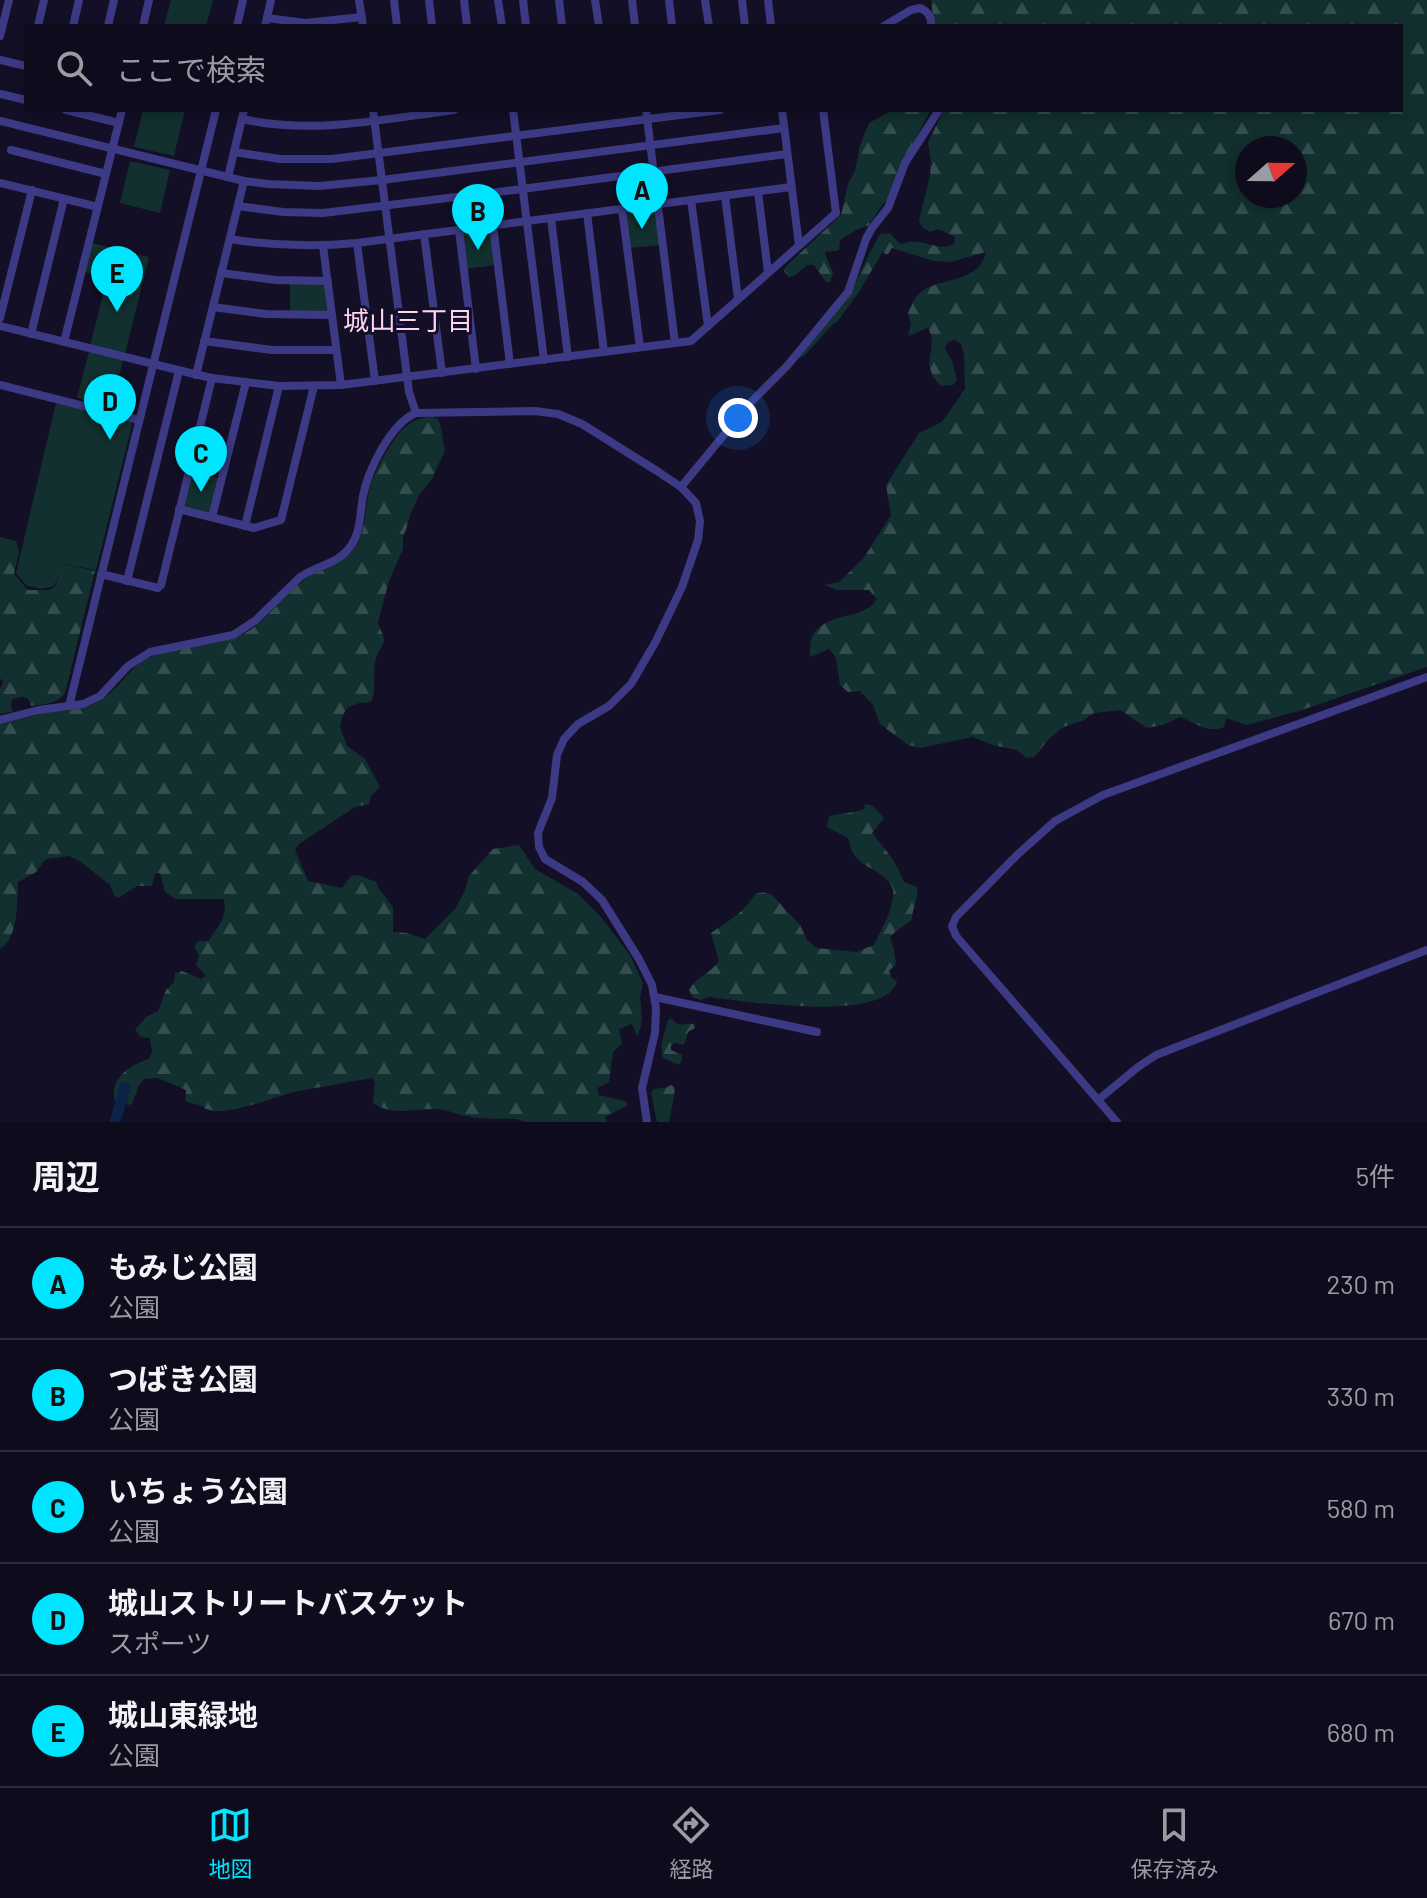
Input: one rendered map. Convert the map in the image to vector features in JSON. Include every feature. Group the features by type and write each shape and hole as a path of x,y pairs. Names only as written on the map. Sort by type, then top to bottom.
{"street":[{"path":"0,36 9,0"},
{"path":"38,24 44,0"},
{"path":"73,24 79,0"},
{"path":"108,24 114,0"},
{"path":"143,24 149,0"},
{"path":"237,24 243,0"},
{"path":"271,0 266,22 305,23 362,22 359,0"},
{"path":"394,0 397,24"},
{"path":"429,0 432,24"},
{"path":"464,0 467,24"},
{"path":"498,0 502,24"},
{"path":"523,0 526,24"},
{"path":"559,0 562,24"},
{"path":"595,0 599,24"},
{"path":"632,0 635,24"},
{"path":"669,0 672,24"},
{"path":"705,0 709,24"},
{"path":"742,0 745,24"},
{"path":"768,0 771,24"},
{"path":"887,24 920,8 928,14 931,24"},
{"path":"0,60 24,66"},
{"path":"0,94 24,100"},
{"path":"74,112 119,123"},
{"path":"64,342 122,112"},
{"path":"69,706 216,112"},
{"path":"373,112 409,392 416,413"},
{"path":"513,112 544,360"},
{"path":"234,152 303,161 516,136 646,115 690,112"},
{"path":"782,112 799,245"},
{"path":"0,326 196,375 279,386 341,385 691,341 836,213 823,112"},
{"path":"681,487 848,292 866,239 888,208 905,163 938,112"},
{"path":"228,177 243,115 274,125 308,127 409,113"},
{"path":"646,115 675,343"},
{"path":"0,121 244,181 319,186 784,128"},
{"path":"11,150 106,174"},
{"path":"238,206 316,213 787,154"},
{"path":"196,375 244,181"},
{"path":"0,183 98,207"},
{"path":"230,239 279,245 357,243 791,187"},
{"path":"0,318 32,190"},
{"path":"758,192 768,272"},
{"path":"725,196 738,299"},
{"path":"31,334 64,199"},
{"path":"691,200 708,326"},
{"path":"622,209 640,347"},
{"path":"587,213 604,352"},
{"path":"551,218 568,357"},
{"path":"493,225 510,364"},
{"path":"459,230 476,369"},
{"path":"424,234 442,373"},
{"path":"357,243 375,381"},
{"path":"323,246 341,385"},
{"path":"221,273 276,280 328,281"},
{"path":"213,307 266,314 332,315"},
{"path":"204,341 272,350 336,350"},
{"path":"127,581 179,371"},
{"path":"101,574 159,587 212,378"},
{"path":"212,517 246,382"},
{"path":"0,385 139,420"},
{"path":"245,526 279,386"},
{"path":"179,509 254,528 281,520 314,386"},
{"path":"0,720 39,710 83,704 100,696 128,666 150,652 227,637 243,630 300,577 327,565 352,546 370,473 393,432 410,416 416,413 535,411 558,414 582,424 681,487 696,503 700,521 698,540 682,587 631,684 609,706 578,724 564,739 557,755 552,798 538,833 539,847 545,859 583,882 602,900 647,973 655,997 655,1033 642,1088 647,1122"},
{"path":"1117,1122 956,936 952,926 956,917 1055,821 1103,795 1427,677"},
{"path":"1098,1100 1156,1055 1427,950"},
{"path":"655,997 817,1032"}],"green space":[{"path":"171,0 213,0 207,24 165,24"},
{"path":"931,0 1427,0 1427,667 1302,710 1247,725 1226,718 1224,727 1212,729 1180,717 1147,728 1120,710 1094,713 1063,727 1034,757 1026,758 1017,750 973,737 920,748 908,745 880,724 873,705 860,691 848,692 840,685 836,658 829,649 810,657 811,639 818,629 835,619 863,611 877,599 869,590 836,590 825,585 839,582 863,559 891,515 886,485 919,433 942,422 965,389 961,344 954,340 948,342 945,349 957,380 953,385 941,386 931,370 932,343 928,328 908,336 911,324 908,313 922,291 968,274 982,262 986,252 951,262 934,261 892,248 888,254 883,251 837,322 804,356 798,358 851,293 880,234 890,233 901,244 916,242 941,247 954,244 955,237 938,229 930,232 922,227 919,220 931,161 928,142 943,112 1403,112 1403,24 934,24"},
{"path":"143,112 185,112 174,156 134,147"},
{"path":"889,112 930,112 888,199 869,225 840,240 839,250 827,250 825,254 833,273 830,282 826,282 814,265 807,265 788,277 785,267 841,215 869,123"},
{"path":"130,161 170,170 160,213 120,203"},
{"path":"653,208 660,245 630,248 626,212"},
{"path":"490,229 495,265 466,269 462,233"},
{"path":"92,243 149,257 125,354 90,346 107,279 85,272"},
{"path":"290,284 325,284 328,312 290,313"},
{"path":"89,352 123,360 112,406 77,398"},
{"path":"56,403 131,421 132,425 96,570 64,564 54,586 42,589 27,586 16,573"},
{"path":"432,416 440,423 445,450 410,515 403,536 403,549 389,581 378,622 384,640 375,663 373,697 371,702 347,708 340,727 347,746 365,759 380,787 371,796 369,804 355,807 299,844 295,850 308,881 342,888 351,876 358,875 376,882 393,907 393,932 425,939 455,909 469,876 493,849 519,845 535,869 578,894 601,917 630,955 643,983 640,1030 637,1036 632,1024 619,1029 622,1044 613,1052 609,1082 597,1088 599,1095 625,1101 628,1105 605,1117 607,1122 525,1122 472,1117 439,1109 396,1111 373,1103 375,1083 372,1078 298,1091 226,1111 189,1103 185,1100 186,1090 158,1078 144,1079 132,1104 125,1102 128,1098 125,1088 115,1101 118,1079 128,1069 149,1059 152,1052 150,1038 141,1037 135,1030 146,1017 158,1011 166,990 174,982 175,973 182,971 201,979 206,976 196,965 199,955 194,946 198,941 208,941 222,921 225,905 223,899 176,899 165,892 160,873 155,874 152,886 137,886 118,898 110,885 81,862 69,856 47,859 36,872 18,882 14,928 0,949 0,724 98,702 137,665 150,657 217,643 248,631 303,581 343,559 354,549 363,529 371,484 385,454 403,429 414,421"},
{"path":"192,471 219,478 211,513 184,507"},
{"path":"0,537 16,541 19,552 14,574 28,590 55,587 63,564 95,571 65,693 54,701 31,706 28,698 12,699 13,711 0,714 0,689 3,683 2,678 0,681"},
{"path":"865,804 873,806 884,818 872,833 894,862 904,882 917,887 912,920 890,938 896,964 889,971 897,981 887,994 868,1002 812,1007 709,997 700,1000 693,997 689,990 719,961 711,933 741,912 755,894 765,892 772,895 800,925 807,940 817,948 856,952 874,945 890,910 893,896 891,884 855,856 848,838 827,827 829,816 860,811"},
{"path":"668,1020 679,1024 694,1024 695,1028 688,1032 684,1045 674,1043 671,1046 671,1050 682,1055 679,1065 663,1058 661,1046"},
{"path":"670,1085 675,1090 669,1122 657,1122 651,1093 654,1089"}],"waterway":[{"path":"115,1122 125,1088"}],"place":[{"name":"もみじ公園","path":"642,229"},
{"name":"つばき公園","path":"478,250"},
{"name":"城山東緑地","path":"117,312"},
{"name":"城山ストリートバスケット","path":"110,440"},
{"name":"いちょう公園","path":"201,492"}],"district":[{"name":"城山三丁目","path":"408,321"}]}
